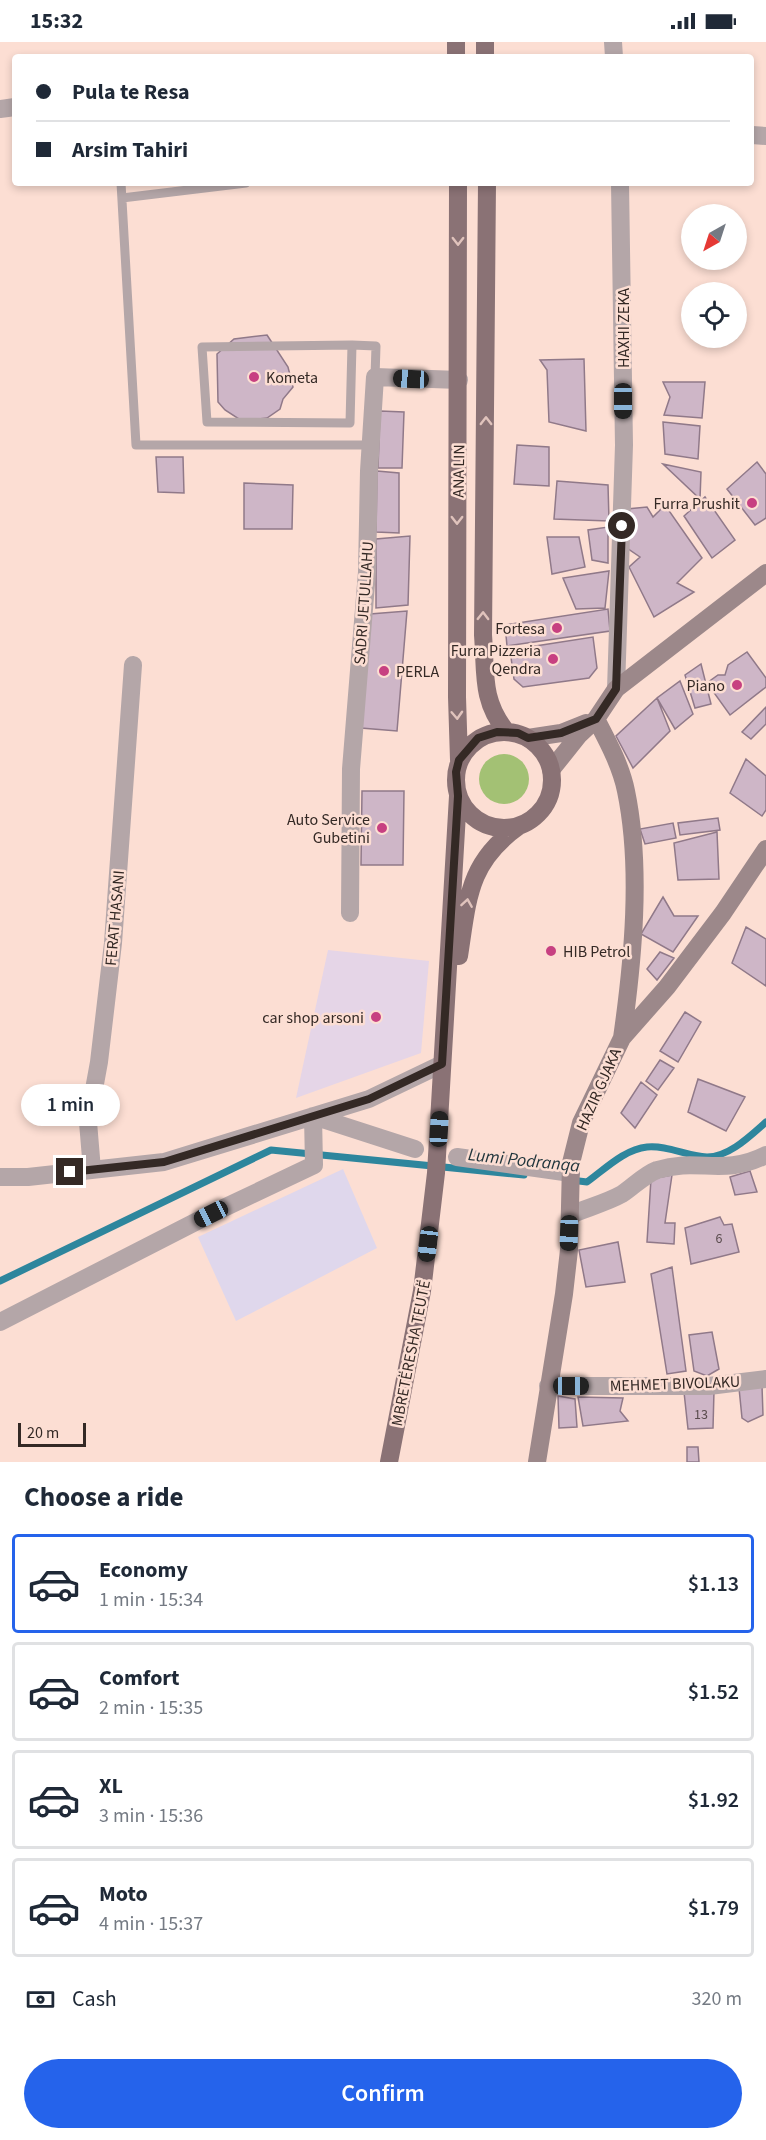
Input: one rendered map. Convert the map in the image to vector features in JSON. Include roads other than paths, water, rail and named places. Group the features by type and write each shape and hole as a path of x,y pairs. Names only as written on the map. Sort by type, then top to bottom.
{"main road":[{"name":"ANA LIN","path":"458,186 456,697 459,760"},
{"name":"ANA LIN","path":"487,186 483,634 486,696 490,709 506,731"},
{"path":"506,731 528,738 543,751 551,770 552,781 546,803 532,819 522,825 489,826 470,814 458,796 456,772 459,760 478,738 506,731"},
{"name":"MBRETËRESHA TEUTË","path":"389,1462 422,1291 436,1173 458,796"},
{"name":"MBRETËRESHA TEUTË","path":"442,1064 470,887 499,841 522,825"}],"street":[{"name":"HAXHI ZEKA","path":"616,689 624,445 620,186"},
{"path":"375,376 459,380"},
{"name":"SADRI JETULLAHU","path":"350,913 351,769 368,572 370,445 375,376"},
{"path":"551,770 564,751 596,719 616,689 766,573"},
{"name":"FERAT HASANI","path":"92,1170 88,1122 99,1062 113,943 133,665"},
{"path":"528,738 561,733 596,719"},
{"name":"HAZIR GJAKA","path":"596,719 613,751 626,789 632,837 633,929 630,981 622,1038"},
{"name":"HAZIR GJAKA","path":"537,1462 564,1294 571,1168 581,1123 622,1038 667,987 723,913 766,849"},
{"path":"0,1177 28,1177 164,1162 369,1099 442,1064"},
{"path":"0,1322 211,1214 314,1165 313,1116"},
{"path":"313,1116 415,1149"},
{"path":"570,1215 620,1194 655,1171 685,1164 724,1168 747,1165 766,1155"},
{"path":"457,1157 571,1168"},
{"name":"MEHMET BIVOLAKU","path":"548,1386 709,1386 766,1379"}],"lane":[{"path":"121,186 136,445 370,445"},
{"path":"122,198 221,186"},
{"path":"352,345 350,423 207,422 202,347 352,345 376,346 375,376"}],"waterway":[{"name":"Lumi Podranqa","path":"571,1180 587,1182 631,1151 647,1147 707,1157 723,1154 739,1145 766,1122"},
{"name":"Lumi Podranqa","path":"0,1281 271,1150 524,1175"}],"place":[{"name":"Kometa","path":"254,377"},
{"name":"Furra Prushit","path":"752,503"},
{"name":"Fortesa","path":"557,628"},
{"name":"Furra Pizzeria Qendra","path":"553,659"},
{"name":"PERLA","path":"384,671"},
{"name":"Piano","path":"737,685"},
{"name":"Auto Service Gubetini","path":"382,828"},
{"name":"HIB Petrol","path":"551,951"},
{"name":"car shop arsoni","path":"376,1017"}]}
